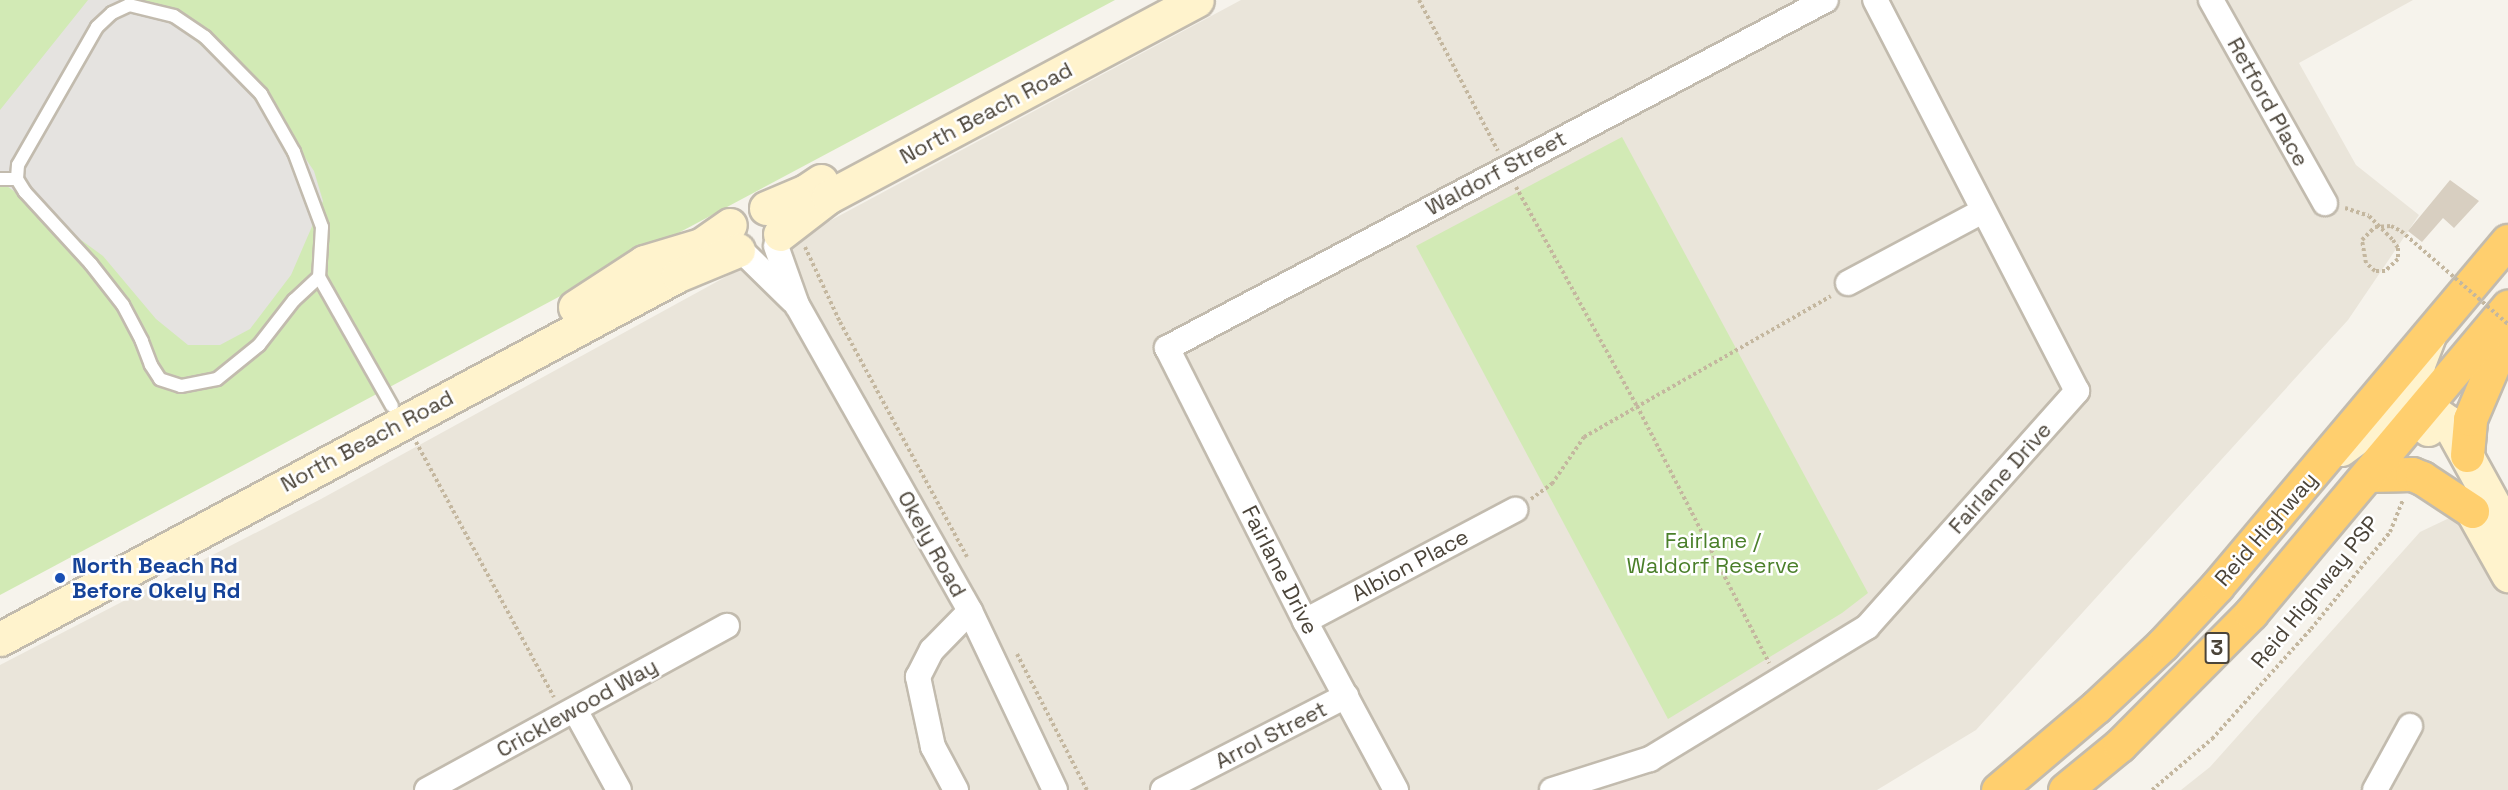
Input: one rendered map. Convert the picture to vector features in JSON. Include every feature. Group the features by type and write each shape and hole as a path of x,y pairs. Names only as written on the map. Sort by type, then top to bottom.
{"highway":[{"name":"Reid Highway","path":"1998,790 2078,723 2163,644 2217,586 2508,241"},
{"name":"Reid Highway","path":"2065,790 2120,744 2251,614 2368,475 2428,417 2508,307"},
{"path":"2467,455 2470,420 2508,330"},
{"path":"2368,475 2412,474 2422,478 2472,511"}],"main road":[{"name":"North Beach Road","path":"0,616 596,296 644,262 701,245 763,237 806,191 882,145 1154,0"},
{"name":"North Beach Road","path":"0,639 678,274 763,237 828,197 1197,0"},
{"path":"2429,335 2418,364 2416,382 2428,417 2472,511 2508,575"},
{"path":"2324,461 2384,417 2401,409 2428,417 2467,455 2508,531"}],"street":[{"name":"Waldorf Street","path":"1167,348 1826,0"},
{"name":"Fairlane Drive","path":"1552,790 1650,759 1867,627 2078,391 1875,0"},
{"name":"Retford Place","path":"2211,0 2325,203"},
{"path":"1848,283 1983,211"},
{"name":"Okely Road","path":"763,237 797,305 970,611 1055,790"},
{"name":"Fairlane Drive","path":"1167,348 1305,621 1396,790"},
{"name":"Albion Place","path":"1305,621 1515,510"},
{"path":"956,790 933,747 918,677 932,650 970,611"},
{"name":"Cricklewood Way","path":"427,790 727,626"},
{"name":"Arrol Street","path":"1163,790 1346,696"},
{"path":"569,713 619,790"},
{"path":"2375,790 2410,726"}],"lane":[{"path":"319,277 294,300 259,345 217,379 181,386 160,379 123,305 91,264 25,192 17,179 18,165 97,27 112,13 129,5 174,16 205,37 261,94 294,152 322,227 319,277 392,406"},
{"path":"0,179 17,179"}],"path":[{"path":"1419,0 1506,167 1637,406 1778,681"},
{"path":"2325,203 2358,210 2369,216 2393,240 2398,248 2398,259 2385,271 2375,271 2366,263 2362,240 2375,227 2391,226 2402,231 2508,324"},
{"path":"763,237 840,322 969,561"},
{"path":"1515,510 1552,484 1584,437 1825,301 1848,283"},
{"path":"414,439 569,713"},
{"name":"Reid Highway PSP","path":"2152,790 2212,739 2311,629 2390,532 2412,474"},
{"path":"1011,643 1087,790"}],"shaded area":[{"path":"88,0 132,0 185,31 274,112 314,171 323,201 291,275 250,329 220,345 188,345 156,319 103,256 0,181 0,110"},
{"path":"1241,0 2413,0 2299,63 2356,165 2419,215 2348,320 1976,730 1877,790 0,790 0,665 321,499 729,275"},
{"path":"2508,490 2508,790 2181,790 2210,767 2420,532"}],"green space":[{"path":"0,0 1115,0 0,595"},
{"name":"Fairlane / Waldorf Reserve","path":"1622,137 1868,593 1842,613 1668,719 1416,246"}],"building":[{"path":"2450,180 2479,201 2454,228 2443,218 2422,242 2408,231"}],"place":[{"name":"North Beach Rd Before Okely Rd","path":"60,578"}]}
